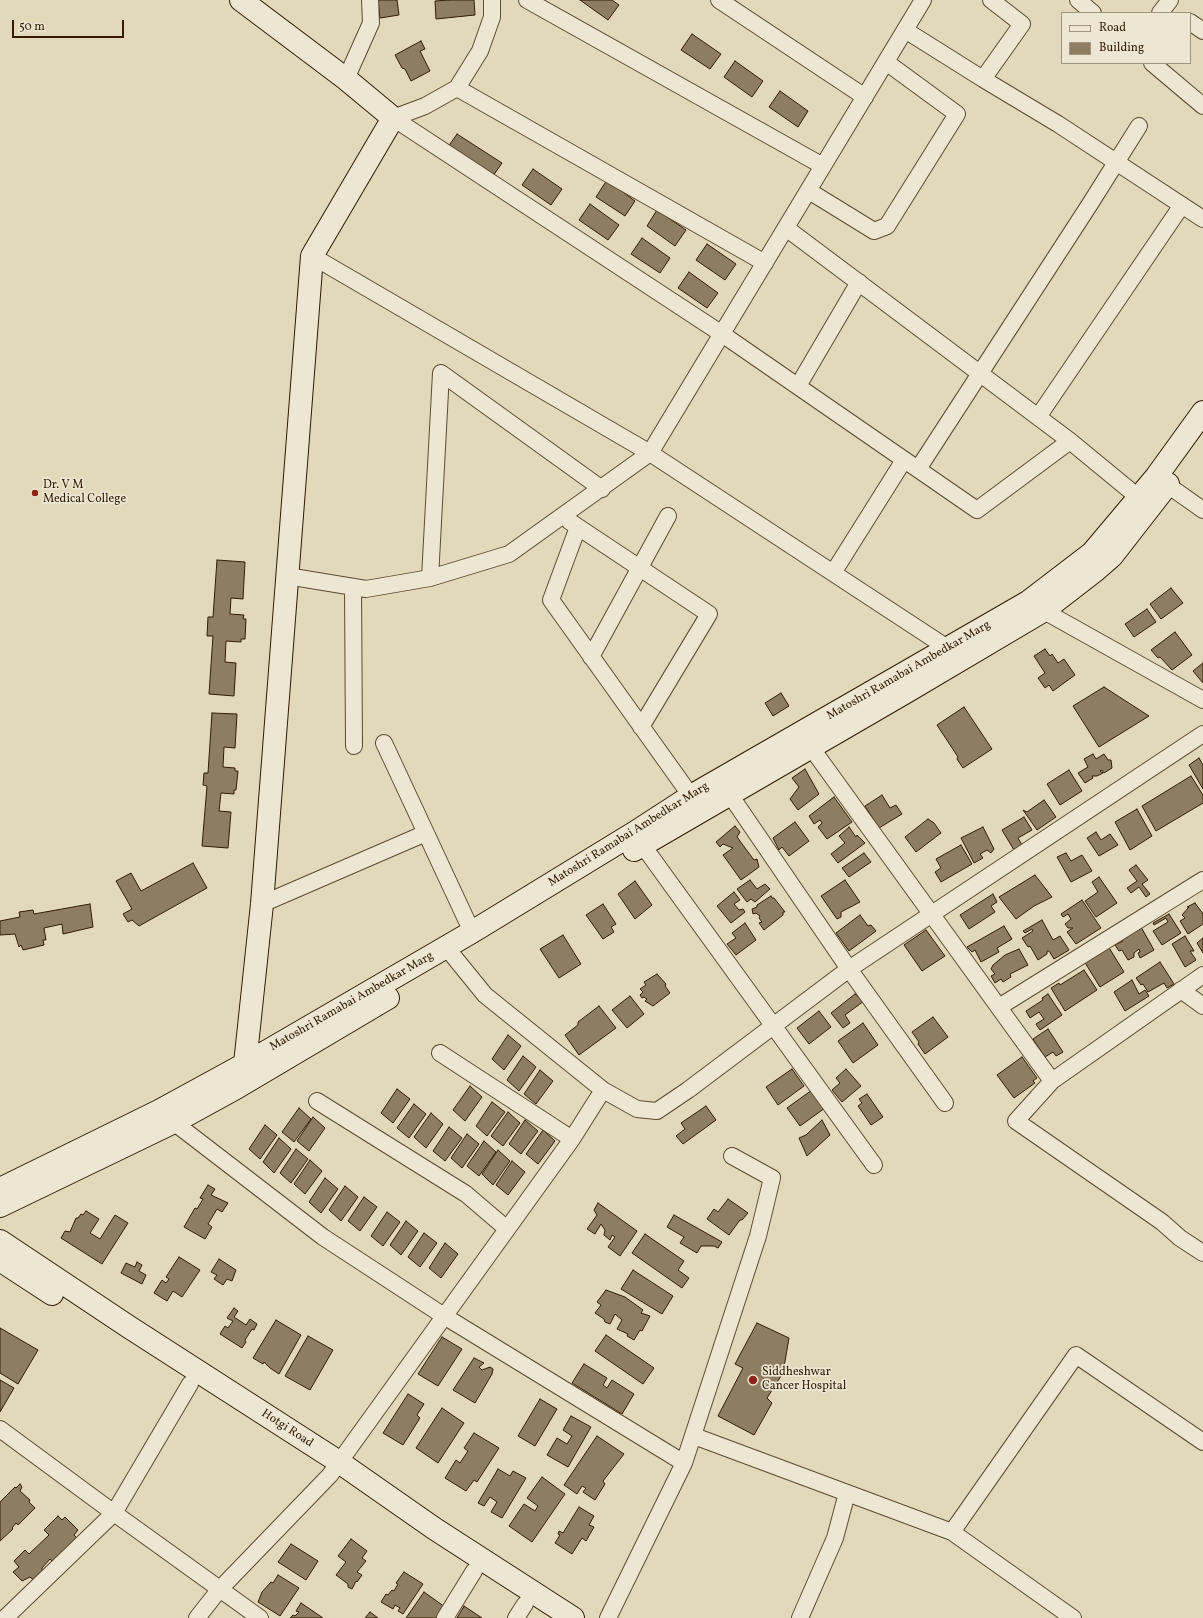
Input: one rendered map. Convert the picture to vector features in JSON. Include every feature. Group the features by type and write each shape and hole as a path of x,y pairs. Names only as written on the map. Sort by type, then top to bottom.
{"street":[{"path":"241,0 346,79 393,118 722,334 977,510 1070,441"},
{"path":"346,79 371,23 370,0"},
{"path":"244,1064 262,904 312,256 393,118 425,106 457,88 480,52 492,17 492,0"},
{"path":"527,0 823,166"},
{"path":"719,0 865,97"},
{"path":"287,576 366,589 430,578 509,554 602,489 650,453 924,0"},
{"path":"983,79 1022,24 991,0"},
{"path":"1078,0 1092,12"},
{"path":"1191,23 1203,31"},
{"path":"905,30 1058,124 1203,219"},
{"path":"809,191 874,231 887,226 957,114 886,62"},
{"path":"1153,64 1203,106"},
{"path":"457,88 765,263"},
{"path":"918,469 1139,126"},
{"path":"1038,417 1182,205"},
{"path":"786,228 1070,441 1138,497"},
{"path":"312,256 650,453 949,649"},
{"path":"798,386 860,282"},
{"path":"430,578 441,373 602,489"},
{"name":"Matoshri Ramabai Ambedkar Marg","path":"0,1189 166,1116 244,1064 450,953 472,932 638,839 691,796 724,787 806,740 949,649 1036,606 1092,553 1138,497 1162,481 1203,412"},
{"path":"1052,1081 806,740 1096,570 1112,556 1162,481 1203,436"},
{"path":"833,573 904,460"},
{"path":"1162,481 1203,510"},
{"path":"562,516 709,614 641,727"},
{"path":"591,657 668,516"},
{"path":"578,527 551,600 691,796"},
{"path":"353,587 354,746"},
{"path":"1036,606 1203,700"},
{"path":"450,953 485,996 603,1090 637,1109 657,1111 688,1090 849,969 1203,734"},
{"path":"384,743 472,932"},
{"path":"0,1206 166,1116 236,1088 450,953 724,787 849,969 945,1103"},
{"path":"262,904 426,833"},
{"path":"638,839 874,1165"},
{"path":"999,1007 1203,880"},
{"path":"1203,975 1052,1081 1016,1120 1162,1222 1180,1238 1203,1253"},
{"path":"1181,990 1203,1006"},
{"path":"440,1053 572,1139"},
{"path":"197,1618 219,1590 334,1468 572,1139 603,1090"},
{"path":"317,1101 466,1194 507,1229"},
{"path":"166,1116 323,1237 444,1316 684,1463"},
{"path":"608,1618 684,1463 758,1236 772,1178 732,1156"},
{"name":"Hotgi Road","path":"0,1241 129,1327 334,1468 474,1571 521,1611 547,1618"},
{"name":"Hotgi Road","path":"0,1260 190,1384 435,1529 573,1618"},
{"path":"952,1532 1076,1355 1203,1442"},
{"path":"5,1618 114,1513 190,1384"},
{"path":"0,1430 219,1590 260,1618"},
{"path":"694,1436 952,1532 1073,1618"},
{"path":"800,1618 835,1538 848,1493"},
{"path":"444,1618 474,1571"}],"building":[{"path":"378,0 397,0 399,15 380,18"},
{"path":"474,0 475,15 436,19 435,1"},
{"path":"580,0 612,0 619,5 608,20"},
{"path":"692,34 721,54 710,69 681,50"},
{"path":"421,41 425,49 420,51 430,71 411,81 395,55"},
{"path":"735,61 763,81 752,97 724,77"},
{"path":"780,91 808,111 798,127 769,107"},
{"path":"457,134 502,163 493,176 448,147"},
{"path":"533,169 562,189 551,205 522,185"},
{"path":"607,180 635,201 625,216 596,197"},
{"path":"590,204 619,225 608,240 579,220"},
{"path":"657,210 686,230 675,246 647,226"},
{"path":"642,238 670,258 660,273 631,254"},
{"path":"707,244 736,264 725,280 696,260"},
{"path":"689,272 718,293 707,308 678,288"},
{"path":"217,560 245,562 243,599 231,598 230,614 244,615 243,619 246,619 245,639 241,639 241,642 226,641 225,662 236,663 234,696 209,694 213,636 207,636 208,617 213,617"},
{"path":"1171,588 1183,603 1161,619 1150,604"},
{"path":"1147,609 1156,622 1134,637 1125,624"},
{"path":"1175,632 1192,655 1172,670 1151,650"},
{"path":"1045,649 1050,656 1052,654 1058,663 1064,659 1075,675 1053,691 1049,685 1045,688 1038,678 1045,673 1034,656"},
{"path":"1203,663 1203,683 1193,671"},
{"path":"1104,687 1149,716 1099,747 1073,706"},
{"path":"781,693 789,706 773,716 765,703"},
{"path":"964,707 992,749 963,768 957,759 958,757 937,725"},
{"path":"212,713 237,714 235,748 224,747 223,767 235,768 235,771 238,771 236,790 234,790 234,794 221,793 219,811 231,812 228,848 202,846 207,786 203,785 204,773 208,773"},
{"path":"1093,754 1096,759 1104,754 1108,760 1111,760 1112,768 1104,773 1102,770 1100,771 1103,773 1097,776 1092,776 1093,778 1085,783 1078,773 1088,767 1084,759"},
{"path":"1199,758 1203,765 1203,789 1189,765"},
{"path":"805,769 819,794 798,810 790,799 799,787 792,778"},
{"path":"1069,770 1082,791 1060,805 1047,784"},
{"path":"1191,776 1203,795 1203,803 1156,831 1142,806"},
{"path":"882,795 890,808 896,805 902,814 879,828 865,806"},
{"path":"834,797 852,822 827,839 818,827 822,823 820,820 814,824 809,816"},
{"path":"1044,800 1056,817 1037,830 1023,810 1027,812"},
{"path":"1137,809 1152,836 1130,850 1115,822"},
{"path":"1024,817 1032,830 1018,838 1022,845 1014,850 1002,830"},
{"path":"928,819 934,823 941,833 916,852 905,837"},
{"path":"795,822 809,841 789,856 782,847 779,850 773,838"},
{"path":"735,826 740,832 737,837 754,860 757,859 759,867 741,880 723,855 733,848 723,844 720,847 716,842"},
{"path":"849,827 856,837 857,835 865,843 838,863 831,854 845,843 839,836"},
{"path":"983,827 994,849 991,853 987,850 980,854 983,858 974,863 961,838"},
{"path":"1096,832 1101,840 1110,834 1118,845 1099,856 1087,838"},
{"path":"961,845 972,864 941,882 935,872 941,868 936,859"},
{"path":"864,853 871,862 849,877 842,868"},
{"path":"1066,853 1071,861 1082,855 1092,871 1071,882 1057,857"},
{"path":"193,863 207,888 139,926 132,920 128,922 123,914 132,909 116,881 131,873 141,891"},
{"path":"1136,865 1148,880 1142,884 1150,894 1146,897 1139,887 1131,893 1127,888 1137,881 1129,870"},
{"path":"1035,875 1052,897 1034,906 1016,919 999,897"},
{"path":"1099,877 1117,903 1096,917 1085,901 1098,892 1092,882"},
{"path":"750,880 757,889 765,884 770,889 755,902 751,899 747,902 737,889"},
{"path":"845,880 860,902 841,912 841,917 837,919 821,896"},
{"path":"635,881 652,905 635,919 618,894"},
{"path":"734,892 740,900 734,904 739,910 743,909 745,912 731,923 717,906"},
{"path":"993,894 997,902 991,906 995,912 969,929 960,915"},
{"path":"771,896 785,912 783,912 783,915 764,930 759,923 762,922 759,918 760,916 756,913 753,914 752,909"},
{"path":"1082,900 1101,928 1076,944 1067,932 1073,928 1068,928 1065,924 1071,919 1068,914 1063,917 1061,914"},
{"path":"1195,903 1203,914 1203,924 1188,934 1180,921 1185,918 1182,915 1189,907 1187,907"},
{"path":"90,904 93,927 63,934 62,924 44,928 46,940 43,940 44,945 23,950 21,945 19,947 15,934 0,935 0,921 20,917 19,912 33,910 34,914"},
{"path":"603,904 616,924 611,927 614,932 603,939 586,915"},
{"path":"1169,914 1181,933 1162,945 1153,931 1168,922 1166,918 1154,925 1153,923"},
{"path":"860,915 868,926 871,925 876,931 849,951 836,933"},
{"path":"1042,920 1053,940 1060,936 1069,950 1054,959 1049,951 1047,951 1047,954 1038,960 1030,946 1028,947 1022,938 1033,931 1032,929 1025,933 1023,931"},
{"path":"745,923 756,940 736,955 727,944 736,938 732,933"},
{"path":"1004,926 1012,939 997,948 999,952 981,962 975,950 972,952 967,947"},
{"path":"1141,927 1154,950 1140,958 1138,953 1140,952 1139,949 1134,953 1134,957 1128,960 1122,950 1119,951 1115,945 1123,941 1121,938"},
{"path":"926,930 945,956 922,971 904,945"},
{"path":"563,935 581,964 559,978 540,949"},
{"path":"1185,936 1194,951 1190,951 1196,960 1185,967 1172,944"},
{"path":"1203,938 1203,953 1197,943"},
{"path":"1108,946 1124,972 1100,987 1084,961"},
{"path":"1019,949 1028,965 1010,974 1011,977 1003,982 1001,979 995,983 991,976 995,974 991,969 993,965 1005,955"},
{"path":"1160,962 1174,984 1167,988 1164,983 1148,992 1143,984 1141,985 1136,978"},
{"path":"1084,970 1097,990 1065,1011 1051,988 1059,983 1060,985"},
{"path":"657,974 666,984 665,986 670,993 653,1006 645,1001 647,999 644,997 642,998 640,995 643,992 640,989 646,985 644,982"},
{"path":"1132,980 1139,994 1145,990 1149,996 1125,1011 1114,992"},
{"path":"855,994 864,1001 845,1015 850,1023 843,1028 831,1013"},
{"path":"1048,994 1062,1015 1040,1030 1036,1024 1044,1019 1039,1012 1030,1018 1026,1011 1043,1000 1042,998"},
{"path":"630,996 644,1014 627,1028 612,1010"},
{"path":"599,1006 616,1028 579,1055 565,1035 578,1025 578,1022"},
{"path":"819,1011 831,1027 809,1044 797,1028"},
{"path":"933,1017 948,1037 925,1054 912,1032"},
{"path":"863,1023 878,1045 853,1063 838,1041"},
{"path":"1048,1029 1063,1052 1056,1056 1053,1052 1045,1057 1033,1039"},
{"path":"508,1035 521,1046 504,1070 492,1059"},
{"path":"523,1056 536,1067 519,1091 507,1080"},
{"path":"1022,1057 1037,1078 1033,1081 1035,1083 1014,1098 997,1075"},
{"path":"792,1069 804,1086 778,1105 766,1087"},
{"path":"846,1069 861,1086 842,1102 832,1090 840,1083 836,1078"},
{"path":"540,1070 553,1081 536,1104 524,1094"},
{"path":"470,1086 482,1097 465,1121 453,1110"},
{"path":"397,1089 410,1099 393,1123 381,1113"},
{"path":"812,1090 825,1108 800,1126 787,1108"},
{"path":"867,1094 883,1117 871,1125 858,1106 862,1103 859,1099"},
{"path":"492,1102 505,1112 487,1136 476,1126"},
{"path":"414,1104 426,1114 409,1138 397,1128"},
{"path":"706,1106 716,1120 683,1144 676,1136 685,1129 681,1123"},
{"path":"299,1108 311,1119 294,1142 282,1132"},
{"path":"508,1112 520,1123 503,1146 491,1136"},
{"path":"431,1113 443,1124 426,1148 414,1137"},
{"path":"313,1117 325,1128 309,1151 297,1141"},
{"path":"525,1120 538,1131 521,1154 509,1144"},
{"path":"822,1120 830,1135 807,1156 799,1138 806,1135"},
{"path":"265,1125 277,1135 260,1159 249,1149"},
{"path":"449,1127 462,1138 445,1161 433,1151"},
{"path":"543,1130 555,1141 538,1164 526,1154"},
{"path":"467,1134 479,1144 462,1168 451,1158"},
{"path":"279,1138 291,1149 274,1173 263,1162"},
{"path":"484,1141 496,1152 479,1176 467,1166"},
{"path":"296,1149 308,1159 291,1183 280,1173"},
{"path":"498,1150 510,1161 493,1185 482,1174"},
{"path":"310,1160 322,1171 305,1194 294,1184"},
{"path":"512,1161 525,1172 508,1195 496,1185"},
{"path":"325,1178 338,1189 321,1213 309,1202"},
{"path":"208,1185 215,1189 211,1195 228,1203 222,1212 217,1209 208,1224 212,1227 205,1239 184,1227 195,1208 197,1209 203,1199 200,1198"},
{"path":"345,1186 358,1197 341,1221 329,1210"},
{"path":"364,1197 377,1207 360,1231 348,1221"},
{"path":"728,1199 748,1213 742,1220 740,1220 729,1235 707,1219 714,1209 718,1212"},
{"path":"598,1203 637,1231 620,1256 608,1247 615,1237 612,1235 610,1240 604,1235 605,1230 601,1224 595,1234 587,1229 597,1215 594,1210"},
{"path":"86,1211 99,1219 90,1233 100,1239 115,1215 128,1223 102,1264 61,1238 65,1231 70,1232 76,1218 78,1218 81,1214 83,1215"},
{"path":"387,1212 400,1222 383,1246 371,1236"},
{"path":"674,1215 722,1242 718,1248 714,1246 701,1246 697,1253 680,1243 684,1237 667,1227"},
{"path":"406,1221 418,1231 401,1255 390,1245"},
{"path":"424,1233 437,1243 420,1267 408,1257"},
{"path":"645,1234 684,1261 678,1270 689,1278 682,1288 632,1253"},
{"path":"445,1243 458,1254 441,1278 429,1268"},
{"path":"179,1257 200,1270 182,1297 173,1291 167,1301 154,1293 162,1280 166,1283 169,1279 166,1277"},
{"path":"219,1259 236,1270 232,1281 227,1279 223,1285 214,1279 217,1275 211,1272"},
{"path":"137,1262 142,1265 139,1271 146,1275 142,1284 121,1273 126,1263 135,1267"},
{"path":"633,1270 673,1296 662,1314 621,1289"},
{"path":"606,1290 625,1297 643,1310 641,1313 650,1316 642,1331 640,1330 634,1340 627,1336 628,1334 617,1329 622,1320 615,1314 610,1324 605,1322 604,1319 595,1313 601,1305 597,1302"},
{"path":"234,1308 238,1311 234,1317 246,1325 250,1319 257,1324 245,1340 246,1342 242,1348 220,1334 225,1326 228,1328 233,1321 227,1318"},
{"path":"276,1320 301,1335 279,1374 264,1362 263,1364 253,1358"},
{"path":"757,1323 789,1338 783,1373 767,1398 772,1403 754,1435 718,1416 743,1368 735,1364"},
{"path":"0,1328 38,1350 18,1384 0,1373"},
{"path":"606,1335 654,1368 643,1384 595,1351"},
{"path":"308,1336 333,1350 310,1390 285,1376"},
{"path":"442,1337 462,1349 438,1386 418,1374"},
{"path":"474,1358 484,1363 479,1367 482,1370 490,1367 493,1369 492,1374 475,1403 453,1390"},
{"path":"584,1364 607,1378 603,1385 607,1388 612,1380 634,1394 622,1414 572,1383"},
{"path":"0,1380 14,1388 0,1412"},
{"path":"408,1394 424,1404 417,1415 420,1418 403,1445 383,1433"},
{"path":"540,1399 557,1409 535,1446 518,1436"},
{"path":"442,1408 464,1423 438,1463 416,1448"},
{"path":"571,1416 591,1427 568,1467 547,1455 557,1438 567,1444 572,1436 563,1430"},
{"path":"474,1433 499,1448 477,1482 474,1480 466,1491 445,1478 456,1460 460,1463 468,1451 464,1448"},
{"path":"597,1436 624,1454 603,1481 605,1484 595,1500 583,1492 586,1488 582,1486 577,1494 564,1485"},
{"path":"498,1469 510,1476 513,1471 526,1478 502,1518 491,1512 497,1502 490,1497 484,1506 478,1503"},
{"path":"542,1477 565,1494 532,1542 509,1526 524,1504 535,1511 538,1506 527,1498"},
{"path":"20,1484 22,1487 20,1491 30,1500 29,1502 35,1508 18,1525 16,1523 12,1528 13,1529 0,1541 0,1502"},
{"path":"579,1507 594,1516 589,1525 594,1527 586,1541 582,1538 572,1554 555,1543 560,1535 558,1534 559,1531 563,1533"},
{"path":"58,1516 62,1520 65,1517 78,1530 74,1535 80,1542 67,1556 61,1551 64,1554 55,1564 50,1559 42,1568 43,1575 36,1582 30,1577 22,1581 13,1572 19,1567 14,1561 25,1550 29,1554 49,1535 44,1530"},
{"path":"351,1539 367,1551 362,1558 366,1561 357,1572 362,1575 357,1582 356,1581 352,1589 336,1575 346,1562 338,1556"},
{"path":"291,1544 318,1561 306,1580 278,1562"},
{"path":"404,1572 423,1584 403,1614 398,1611 400,1608 395,1605 393,1609 381,1602 386,1594 388,1595 392,1590 394,1591 398,1584 396,1583"},
{"path":"278,1575 299,1588 280,1616 258,1602 262,1592 271,1582 273,1583"},
{"path":"424,1592 445,1607 439,1612 437,1618 406,1618"},
{"path":"301,1603 323,1618 290,1618 299,1612 296,1611"},
{"path":"464,1606 482,1618 457,1618"},
{"path":"370,1612 378,1618 365,1618"}],"place":[{"name":"Dr. V M Medical College","path":"35,493"},
{"name":"Siddheshwar Cancer Hospital","path":"753,1380"}]}
